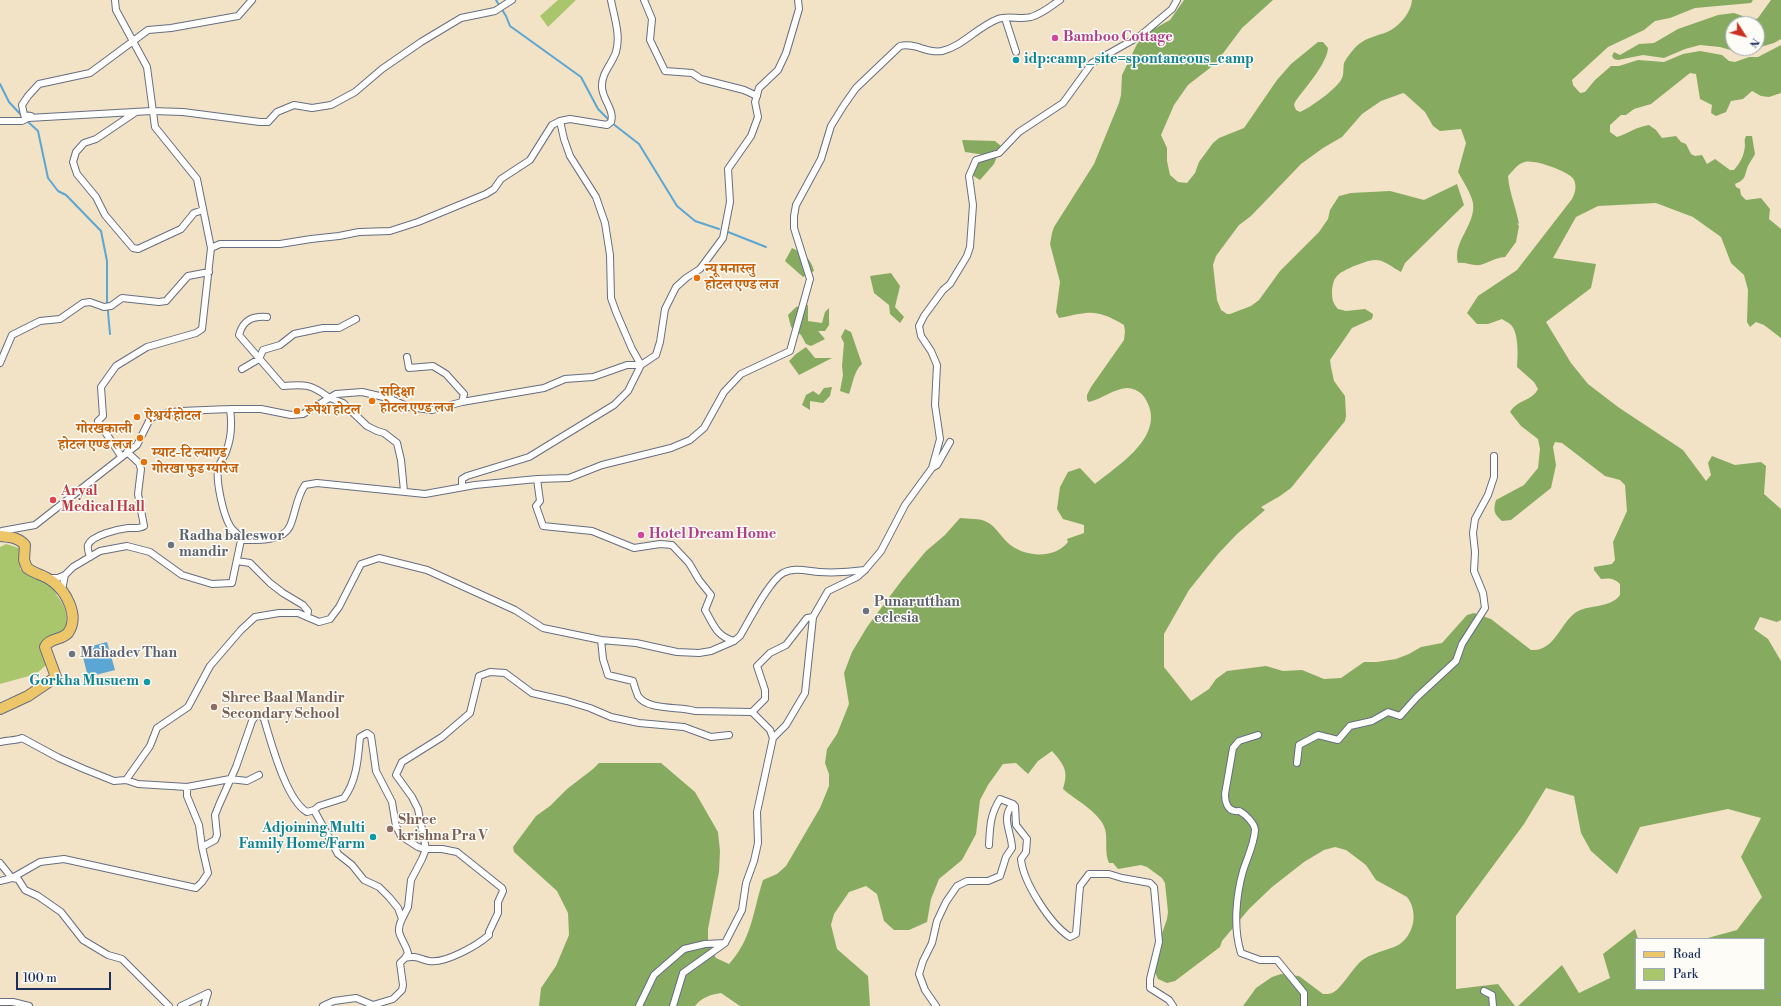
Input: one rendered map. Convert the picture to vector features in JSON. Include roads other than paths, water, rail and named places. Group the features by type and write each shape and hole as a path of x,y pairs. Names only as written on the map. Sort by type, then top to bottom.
{"main road":[{"path":"0,536 14,537 22,541 25,545 24,560 27,568 48,578 62,590 71,611 71,625 65,635 48,643 45,647 56,677 28,696 0,709"}],"street":[{"path":"90,557 88,548 92,540 109,532 128,528 140,528 144,526 138,494 141,469 139,463 124,454 98,421 103,416 101,387 116,366 147,347 196,333 202,329 211,248 197,179 155,127 146,67 116,10 115,0"},
{"path":"28,119 24,115 22,105 39,84 90,73 148,30 171,28 238,16 252,0"},
{"path":"0,121 152,111 183,112 268,122 276,112 294,105 312,108 331,105 355,92 382,69 421,42 454,22 461,18 495,11 504,3 512,0"},
{"path":"211,248 220,244 280,244 359,232 390,231 418,222 486,194 494,189 501,179 530,160 552,125 560,121 570,119 607,125 611,122 612,114 604,98 602,86 606,72 615,55 618,41 610,0"},
{"path":"644,0 652,19 650,40 665,71 692,73 701,79 719,82 757,96"},
{"path":"462,487 462,479 467,476 530,457 614,405 628,391 641,365 656,355 660,342 665,309 676,287 700,269 723,238 730,202 728,169 751,136 758,117 755,102 759,88 778,70 786,53 799,9 798,0"},
{"path":"241,540 264,541 283,534 289,527 298,494 305,485 317,483 425,494 462,487 537,478 569,478 597,466 671,448 690,440 704,428 724,392 741,374 790,351 810,279 794,228 796,205 821,159 831,126 856,88 900,46 908,44 928,50 940,51 963,41 999,19 1031,17 1060,0"},
{"path":"673,1006 683,973 725,943 742,910 746,883 754,861 758,843 756,812 773,738 786,725 805,693 813,617 828,591 857,578 865,570 880,551 905,505 932,468 940,439 935,405 937,366 931,350 921,336 919,326 924,316 943,290 950,284 967,256 970,247 973,204 969,176 976,160 999,153 1019,132 1063,103 1092,63 1140,36 1172,9 1177,0"},
{"path":"1005,18 1016,52"},
{"path":"136,112 96,139 84,143 76,152 74,162 77,174 96,197 105,215 133,248 138,249 182,229 194,213 203,210"},
{"path":"560,121 570,156 596,197 605,223 610,255 611,298 641,365"},
{"path":"0,363 12,335 40,321 60,319 83,303 90,302 104,307 111,306 122,298 159,302 166,301 188,276 209,272"},
{"path":"267,317 252,317 248,319 241,328 239,335 283,386 302,384 317,388 329,398 343,403 367,426 391,437 396,442 401,460 404,491"},
{"path":"242,369 259,359 263,350 280,345 294,334 323,328 339,328 356,319"},
{"path":"407,357 409,368 433,366 446,374 464,394 462,402"},
{"path":"0,536 2,531 6,529 35,525 137,444 150,418 158,414 181,411 224,410 230,408 261,409 291,415 303,414 336,394 362,392 388,398 409,407 432,410 462,402 544,388 565,379 593,377 626,365 641,365"},
{"path":"48,578 58,578 65,575 73,567 100,551 127,546 150,552 182,575 212,584 232,583 241,540 239,535 232,529 225,518 220,494 218,469 226,452 232,429 230,408"},
{"path":"932,468 937,465 950,442"},
{"path":"1297,763 1299,745 1318,734 1338,740 1350,726 1372,721 1388,712 1400,716 1417,697 1456,661 1462,644 1485,608 1483,593 1474,570 1473,532 1475,519 1488,495 1494,477 1494,456"},
{"path":"537,478 540,501 536,506 543,526 592,531 634,548 666,543 676,549 689,563 699,580 711,595 705,610 718,633 724,638 734,641"},
{"path":"126,780 150,746 157,728 188,708 210,666 241,630 255,617 279,613 298,613 319,622 330,619 361,564 379,558 427,570 515,610 543,628 601,640 636,643 677,652 699,653 711,651 734,641 740,636 764,596 777,578 783,573 803,569 818,572 865,570"},
{"path":"237,561 250,563 255,570 283,593 303,605 308,611 307,617"},
{"path":"62,590 65,575"},
{"path":"601,640 603,659 608,676 633,681 639,697 648,704 669,708 688,708 695,711 752,712 766,699 765,690 757,666 770,653 786,645 806,618 813,617"},
{"path":"323,1006 334,1001 356,998 373,1005 393,999 402,990 403,985 400,963 408,953 406,945 399,935 398,928 408,907 411,880 426,849 418,809 412,797 396,774 402,762 442,736 470,713 479,676 490,672 505,673 532,693 568,701 611,717 639,723 684,727 711,737 729,735"},
{"path":"752,712 770,730 773,738"},
{"path":"202,847 215,840 217,835 215,815 252,721 257,714 261,715 264,719 273,750 292,796 301,808 307,812 314,810 319,806 344,798 348,793 358,761 360,737 368,733 371,736 376,771 392,802 396,826 401,836 426,849 442,848 457,852 497,883 503,891 498,902 498,913 489,935 484,940 468,949 438,961 430,961 417,957 405,958"},
{"path":"1258,735 1239,741 1233,748 1225,794 1225,802 1230,809 1240,811 1249,819 1255,828 1253,842 1236,898 1238,943 1241,953 1260,960 1277,960 1304,993 1304,1006"},
{"path":"0,742 10,740 16,741 22,738 59,758 114,781 126,780 138,784 186,787 230,778 247,781 259,775"},
{"path":"0,881 12,878 40,862 64,859 196,888 208,873 199,825 187,796 186,787"},
{"path":"989,845 993,810 1000,799 1013,804 1015,806 1016,825 1027,839 1026,852 1021,859 1025,879 1058,928 1070,936 1076,934 1080,886 1089,874 1109,874 1150,883 1154,887 1158,942 1150,979 1150,988 1169,1000 1172,1006"},
{"path":"936,1006 925,990 919,974 932,943 937,921 946,902 957,886 967,881 988,881 1000,876 1003,863 1012,848 1006,822 1007,815 1013,804"},
{"path":"314,810 338,854 352,865 364,880 379,887 389,897 398,908 402,919"},
{"path":"0,863 12,878 18,879 25,890 38,896 61,912 83,940 108,955 122,959 169,1006"},
{"path":"639,1006 654,975 684,949 705,944 725,943"},
{"path":"1484,991 1492,995 1493,1006"},
{"path":"181,1006 208,993 204,1006"},
{"path":"0,1002 13,1002 29,1006"}],"water":[{"path":"107,642 115,670 88,677 81,649"}],"waterway":[{"path":"496,0 506,16 510,26 581,77 598,109 609,120"},
{"path":"0,84 9,102 22,116"},
{"path":"27,121 38,131 48,178 58,191 66,195 101,231 107,261 107,301 110,334"},
{"path":"612,123 639,144 677,206 695,221 719,229"},
{"path":"728,232 766,247"}],"place":[{"name":"Bamboo Cottage","path":"1055,38"},
{"name":"idp:camp_site=spontaneous_camp","path":"1016,60"},
{"name":"न्यू मनास्लु होटल एण्ड लज","path":"697,278"},
{"name":"सदिक्षा होटल एण्ड लज","path":"372,401"},
{"name":"रूपेश होटल","path":"297,411"},
{"name":"ऐश्वर्य होटल","path":"137,417"},
{"name":"गोरखकाली होटल एण्ड लज","path":"140,438"},
{"name":"म्याट-टि ल्याण्ड गोरखा फुड ग्यारेज","path":"144,462"},
{"name":"Aryal Medical Hall","path":"53,500"},
{"name":"Hotel Dream Home","path":"641,535"},
{"name":"Radha baleswor mandir","path":"171,545"},
{"name":"Punarutthan eclesia","path":"866,611"},
{"name":"Mahadev Than","path":"72,654"},
{"name":"Gorkha Musuem","path":"147,682"},
{"name":"Shree Baal Mandir Secondary School","path":"214,707"},
{"name":"Shree krishna Pra V","path":"390,829"},
{"name":"Adjoining Multi Family Home/Farm","path":"373,837"}]}
